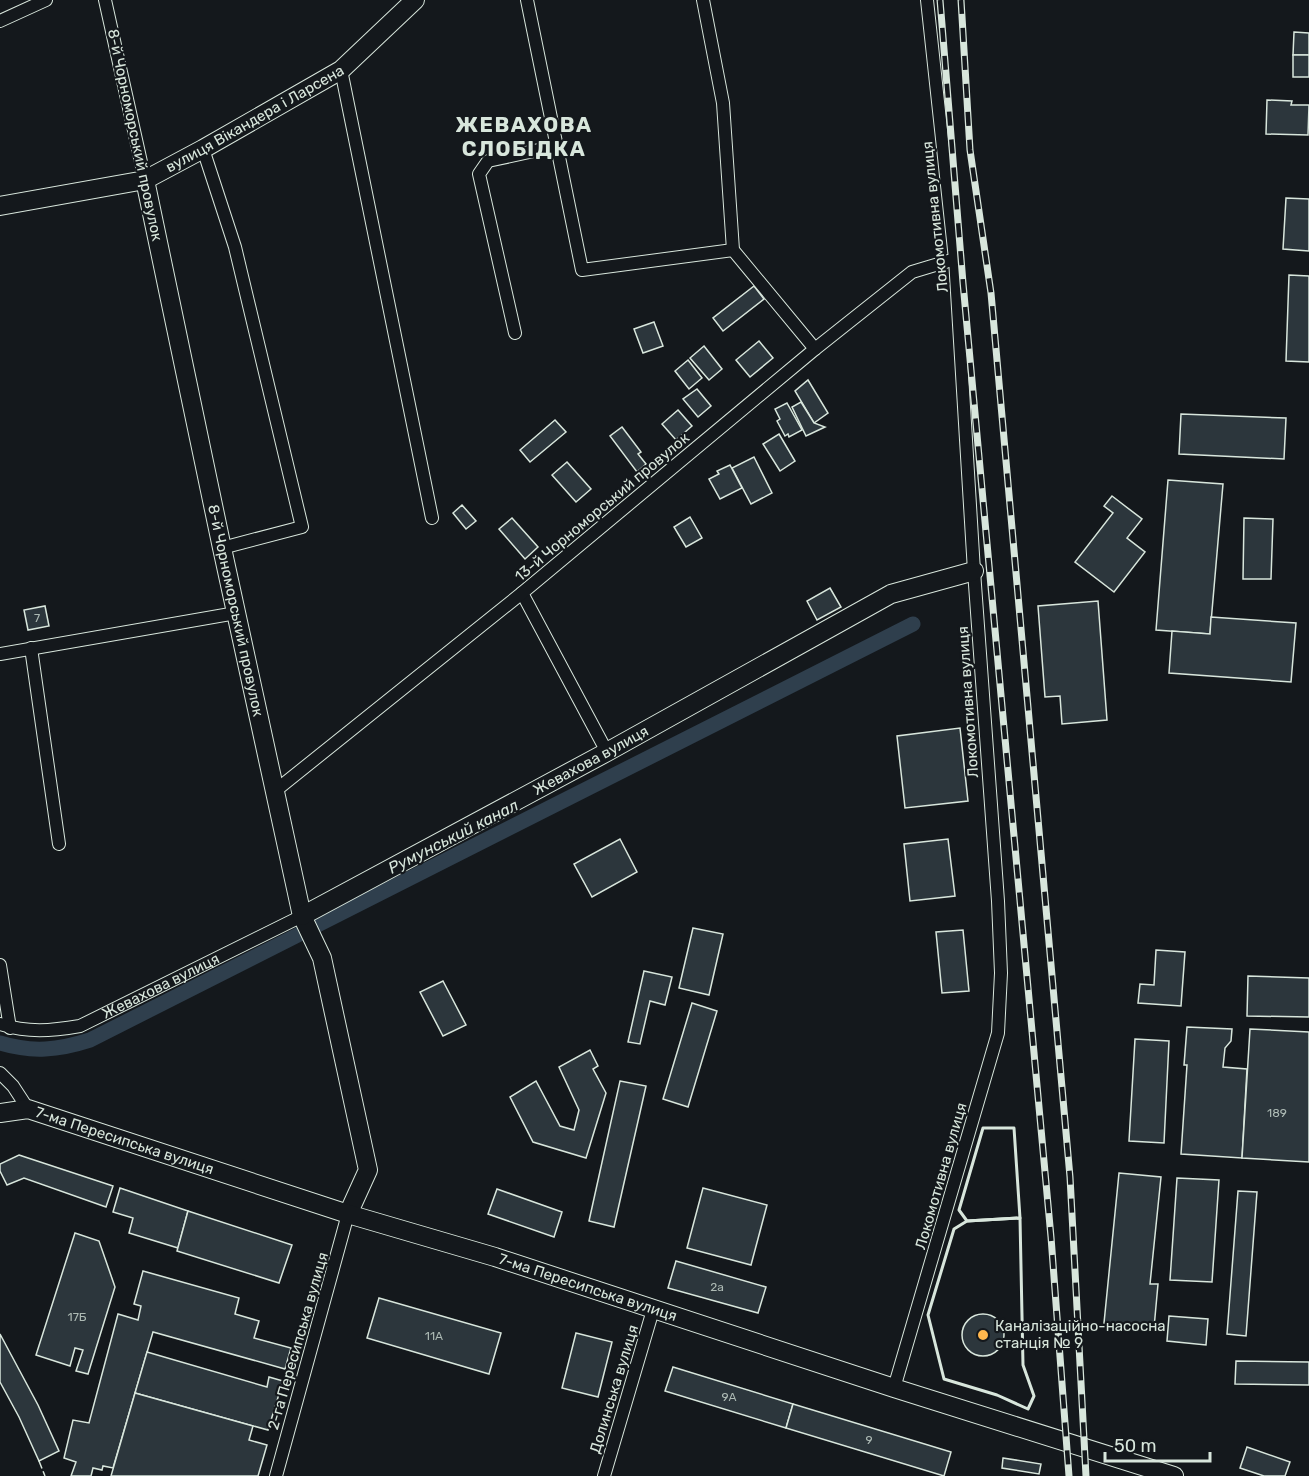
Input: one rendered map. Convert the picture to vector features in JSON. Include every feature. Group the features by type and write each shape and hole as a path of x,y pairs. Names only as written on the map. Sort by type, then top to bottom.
{"street":[{"path":"0,21 46,0"},
{"name":"8-й Чорноморський провулок","path":"105,0 146,180 222,548 302,916 322,958 368,1170 348,1214"},
{"name":"вулиця Вікандера і Ларсена","path":"0,206 146,180 341,70 415,0"},
{"path":"526,0 582,270 733,250"},
{"path":"703,0 723,103 733,250 815,349"},
{"name":"Локомотивна вулиця","path":"894,1388 998,1032 1001,973 956,259 927,0"},
{"path":"341,70 432,519"},
{"path":"515,333 478,174 488,161 557,146"},
{"path":"203,149 235,247 302,527 222,548"},
{"name":"13-й Чорноморський провулок","path":"275,791 912,272 956,259"},
{"name":"Жевахова вулиця","path":"5,1026 47,1032 80,1026 302,916 607,752 891,594 974,571"},
{"path":"522,592 607,752"},
{"path":"0,654 236,613"},
{"path":"31,648 59,844"},
{"path":"0,965 5,1026"},
{"path":"0,1073 13,1086 28,1109"},
{"name":"7-ма Пересипська вулиця","path":"0,1113 28,1109 348,1214 495,1257 894,1388 1174,1476"},
{"name":"2-га Пересипська вулиця","path":"276,1476 348,1214"},
{"name":"Долинська вулиця","path":"604,1476 653,1310"}],"building":[{"path":"1294,32 1309,33 1309,55 1293,55"},
{"path":"1293,55 1309,55 1309,77 1293,77"},
{"path":"1267,100 1292,101 1291,105 1309,105 1308,135 1266,134"},
{"path":"1286,198 1309,199 1309,251 1283,249"},
{"path":"1289,275 1309,276 1309,362 1286,361"},
{"path":"754,286 764,299 723,331 713,318"},
{"path":"654,322 663,346 643,353 634,329"},
{"path":"759,341 773,358 750,377 736,360"},
{"path":"704,346 722,369 709,380 690,358"},
{"path":"688,360 702,378 689,389 675,371"},
{"path":"808,380 828,413 814,423 795,391"},
{"path":"697,389 711,406 698,417 683,399"},
{"path":"801,402 814,423 825,427 806,436 792,407"},
{"path":"787,403 802,430 789,437 788,434 785,436 777,421 780,419 775,409"},
{"path":"678,410 692,426 676,440 662,424"},
{"path":"1181,414 1286,418 1284,459 1179,454"},
{"path":"555,420 566,432 530,462 520,450"},
{"path":"622,427 641,452 638,454 646,464 637,472 610,436"},
{"path":"779,434 795,461 780,471 763,444"},
{"path":"754,457 772,493 751,504 732,468"},
{"path":"567,462 591,489 576,502 552,475"},
{"path":"730,465 742,488 720,499 709,479 719,474 717,471"},
{"path":"1168,480 1223,484 1210,634 1156,630"},
{"path":"1112,496 1142,519 1127,538 1145,552 1114,592 1075,562 1113,513 1104,506"},
{"path":"462,505 476,521 466,529 453,513"},
{"path":"690,517 702,538 686,547 674,527"},
{"path":"512,518 538,547 525,559 499,529"},
{"path":"1244,518 1273,519 1271,579 1243,579"},
{"path":"830,588 841,607 817,620 807,601"},
{"path":"1098,601 1107,720 1062,724 1060,696 1045,697 1038,606"},
{"path":"45,606 49,626 28,630 24,610"},
{"path":"1211,617 1296,623 1291,682 1169,673 1172,631 1210,634"},
{"path":"960,728 968,801 905,808 897,736"},
{"path":"620,839 637,872 592,897 574,864"},
{"path":"948,839 955,896 910,901 904,844"},
{"path":"693,928 723,934 709,995 679,988"},
{"path":"963,930 969,991 942,993 936,932"},
{"path":"1156,950 1185,952 1181,1006 1138,1003 1140,984 1154,985"},
{"path":"644,971 672,977 665,1005 650,1001 640,1044 628,1042"},
{"path":"1248,976 1309,978 1309,1017 1247,1016"},
{"path":"443,981 466,1025 443,1036 420,992"},
{"path":"692,1003 717,1011 688,1107 663,1099"},
{"path":"1187,1027 1232,1029 1231,1041 1225,1048 1223,1067 1247,1069 1242,1158 1181,1154"},
{"path":"1250,1029 1309,1032 1309,1162 1242,1158"},
{"path":"1135,1039 1169,1041 1164,1143 1129,1141"},
{"path":"590,1050 598,1066 593,1069 606,1093 586,1158 533,1142 510,1097 536,1081 560,1126 574,1130 579,1110 559,1067"},
{"path":"620,1081 646,1086 614,1227 589,1221"},
{"path":"19,1155 113,1186 106,1207 24,1178 7,1185 0,1171 0,1164"},
{"path":"1119,1173 1161,1177 1150,1284 1158,1284 1154,1328 1104,1323"},
{"path":"1177,1178 1219,1180 1212,1282 1170,1280"},
{"path":"120,1188 188,1211 178,1248 129,1233 133,1218 113,1212"},
{"path":"703,1188 767,1205 751,1265 687,1248"},
{"path":"497,1189 562,1212 554,1237 488,1214"},
{"path":"1238,1191 1257,1192 1246,1336 1227,1334"},
{"path":"188,1211 292,1245 279,1283 177,1251"},
{"path":"75,1233 99,1241 115,1287 88,1374 76,1371 83,1350 75,1348 70,1366 36,1355"},
{"path":"676,1261 766,1287 758,1313 668,1288"},
{"path":"143,1271 239,1298 235,1314 259,1321 254,1338 291,1348 285,1369 153,1332 113,1468 103,1466 102,1470 93,1468 91,1476 71,1476 76,1462 64,1458 73,1420 89,1423 118,1314 138,1320 141,1306 134,1304"},
{"path":"379,1298 501,1333 489,1374 367,1338"},
{"name":"Каналізаційно-насосна станція № 9","path":"983,1314 991,1315 998,1320 1003,1327 1003,1343 998,1350 991,1355 983,1356 975,1355 968,1350 963,1343 962,1335 963,1327 968,1320 975,1315"},
{"path":"1169,1316 1208,1319 1206,1345 1167,1341"},
{"path":"576,1333 612,1342 598,1397 562,1388"},
{"path":"0,1334 38,1405 59,1451 39,1461 0,1382"},
{"path":"147,1352 267,1387 269,1377 283,1381 268,1430 135,1393"},
{"path":"1236,1361 1309,1362 1309,1385 1235,1384"},
{"path":"673,1367 793,1404 786,1428 665,1391"},
{"path":"135,1393 253,1426 249,1440 267,1445 258,1476 111,1476"},
{"path":"793,1404 951,1452 944,1476 786,1428"},
{"path":"1247,1447 1290,1462 1285,1476 1264,1476 1240,1468"},
{"path":"1003,1458 1041,1464 1039,1474 1002,1468"}],"waterway":[{"name":"Румунський канал","path":"0,1043 23,1048 45,1049 90,1040 913,624"}],"railway":[{"path":"940,0 963,283 1051,1237 1069,1476"},
{"path":"961,0 970,150 991,293 1070,1177 1086,1476"}],"fence":[{"path":"39,1461 45,1476"}],"wall":[{"path":"983,1128 1014,1128 1020,1218 967,1221 959,1210 983,1128"},
{"path":"1020,1218 1023,1365 1034,1396 1028,1409 997,1395 944,1379 928,1315 954,1229 967,1221 1020,1218"}],"place":[{"name":"Каналізаційно-насосна станція № 9","path":"983,1335"}],"district":[{"name":"ЖЕВАХОВА СЛОБІДКА","path":"524,137"}]}
